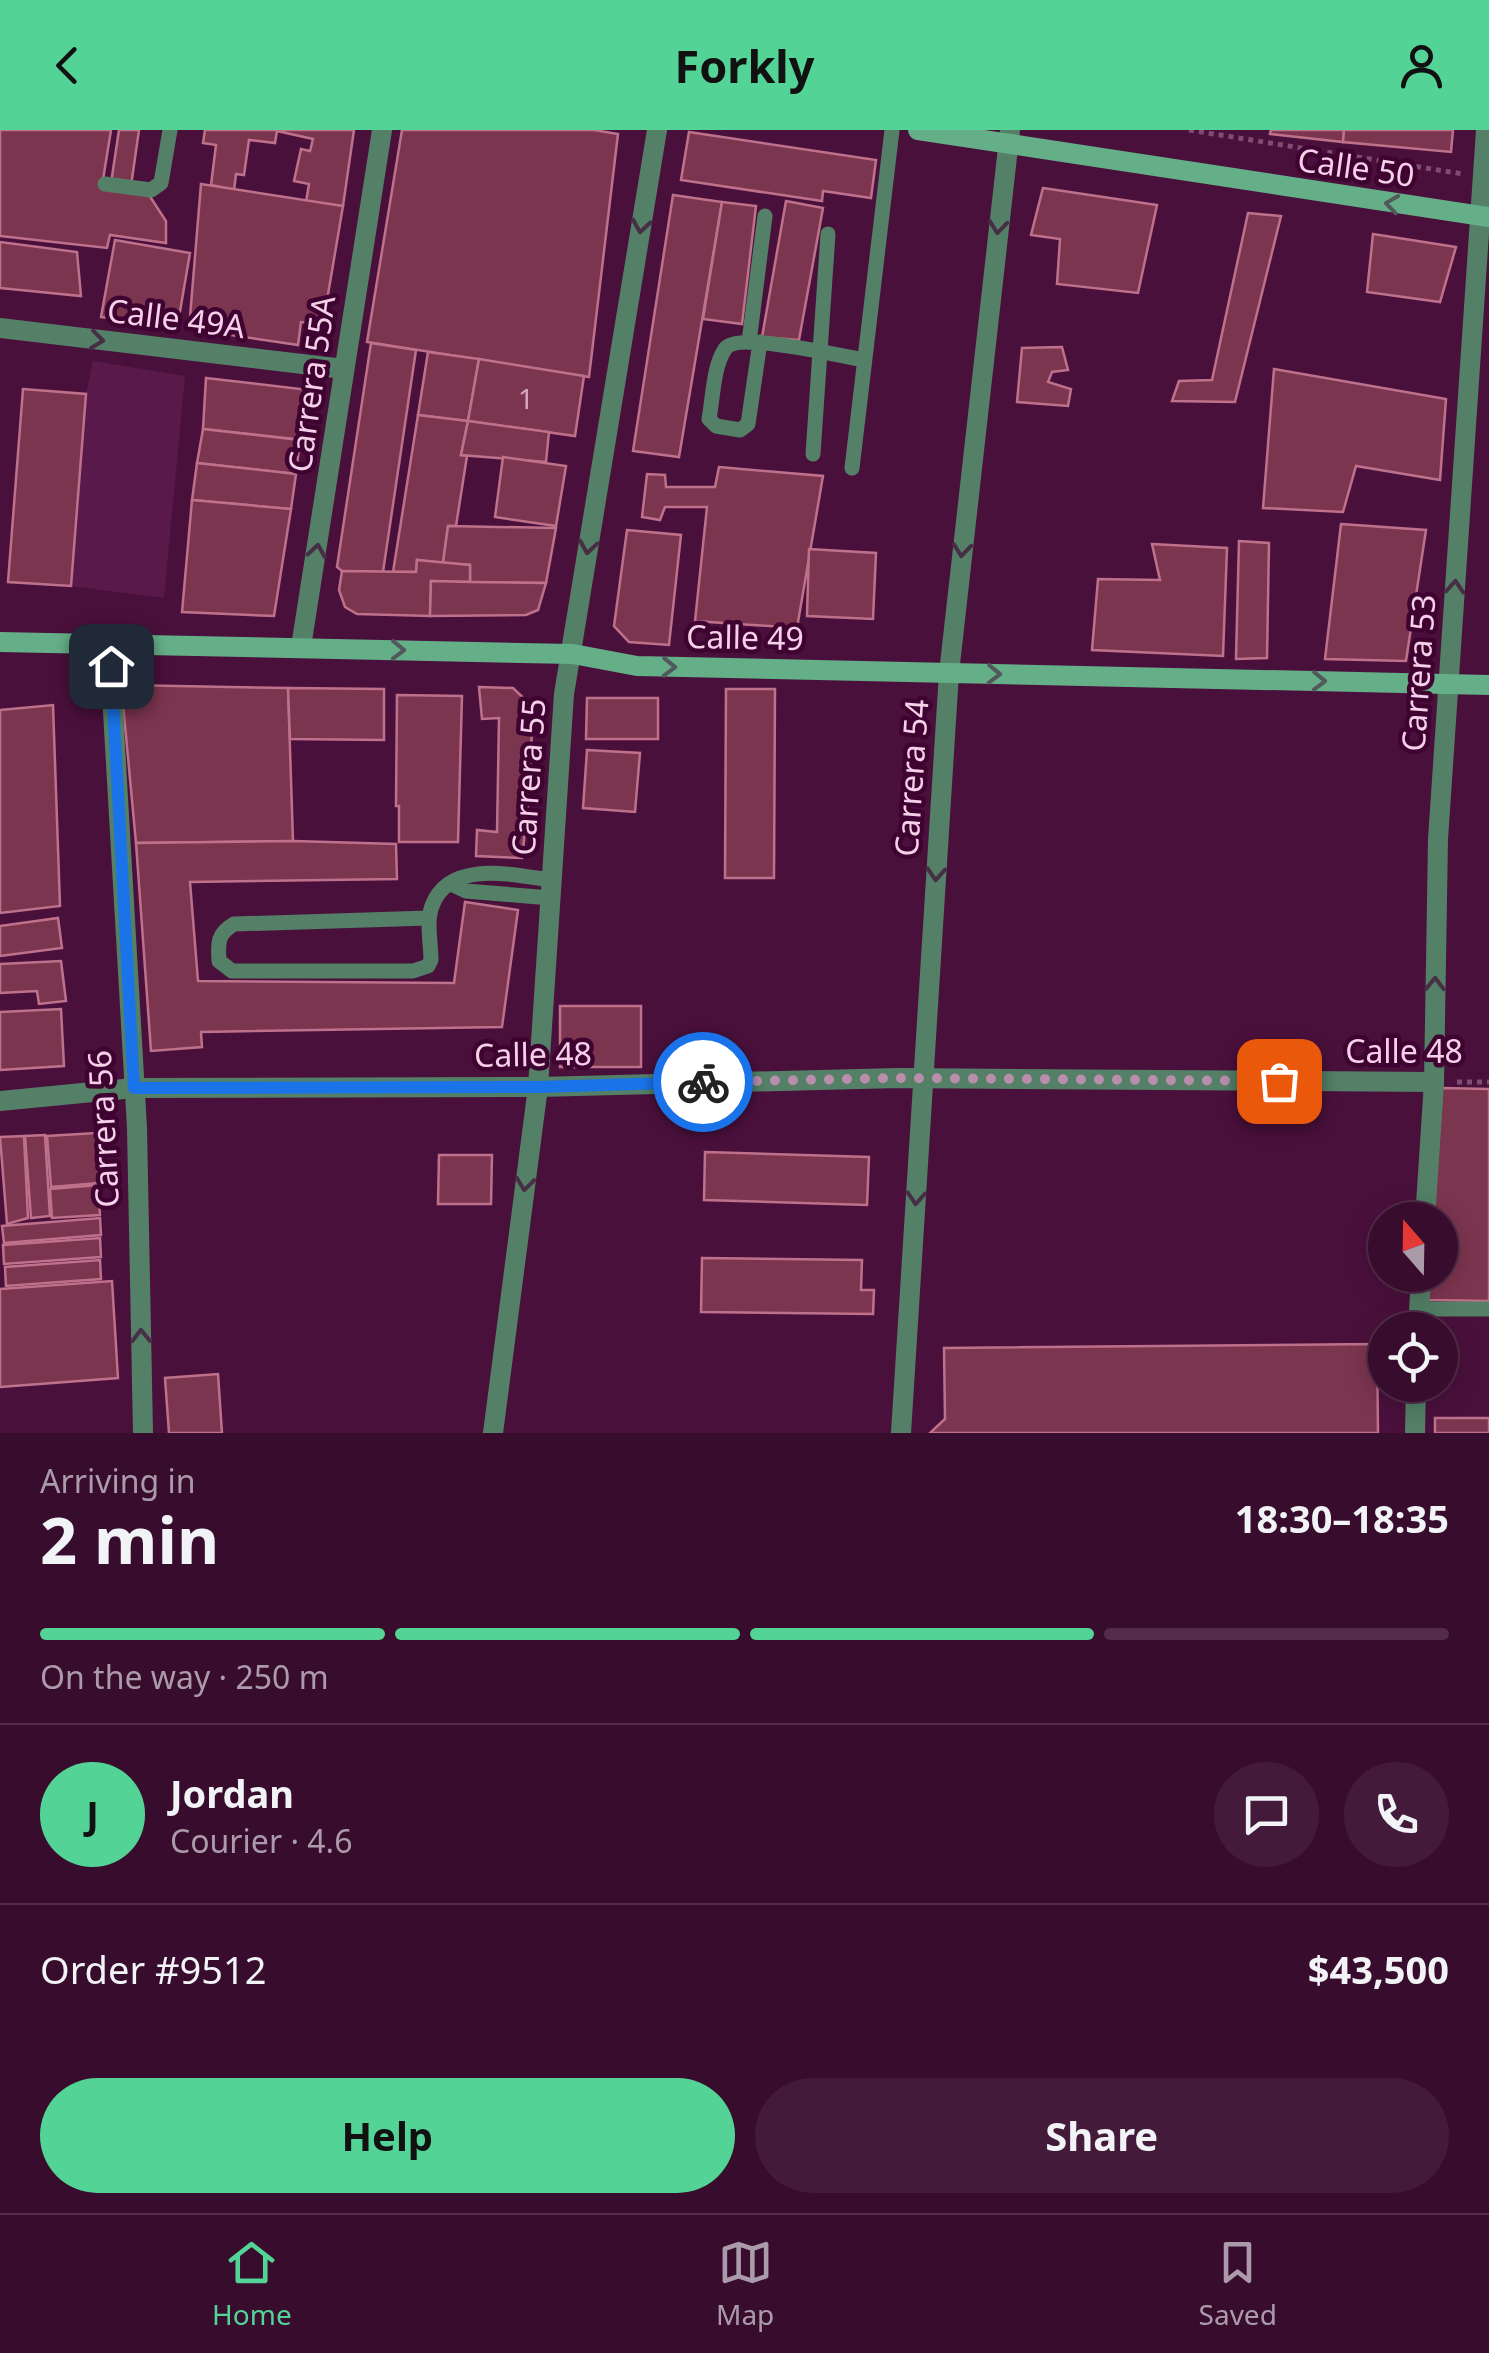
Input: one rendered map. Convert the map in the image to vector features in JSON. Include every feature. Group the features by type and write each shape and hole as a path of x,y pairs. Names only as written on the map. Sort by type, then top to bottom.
{"main road":[{"name":"Calle 50","path":"918,130 1010,137 1485,217"},
{"name":"Calle 49","path":"0,642 572,654 637,666 1489,684"}],"street":[{"name":"Carrera 55A","path":"301,648 382,130"},
{"name":"Carrera 55","path":"493,1433 538,1087 564,694 657,130"},
{"name":"Carrera 53","path":"1426,1202 1434,1082 1438,839 1485,217 1482,176 1486,130"},
{"name":"Carrera 54","path":"900,1433 949,672 1010,137"},
{"name":"Calle 49A","path":"0,328 344,369"},
{"name":"Carrera 56","path":"109,642 134,1088 143,1433"},
{"name":"Calle 48","path":"0,1101 134,1088 538,1087 923,1079 1434,1082"},
{"path":"1415,1433 1416,1402"}],"lane":[{"path":"105,184 152,190 161,183 170,130"},
{"path":"852,468 892,130"},
{"path":"764,216 755,342 748,424 740,430 716,426 709,419 726,345 755,342 864,360"},
{"path":"813,454 828,234"},
{"path":"429,918 234,924 222,931 218,961 232,971 413,971 428,966 431,960 429,918 440,892 451,884 466,891 551,889"},
{"path":"1458,1314 1489,1310"}],"path":[{"path":"1189,130 1482,176"},
{"name":"Calle 48","path":"1434,1082 1489,1082"}],"shaded area":[{"path":"93,361 185,376 164,598 71,586 86,394"}],"building":[{"path":"0,130 111,130 102,186 147,192 166,221 166,243 110,235 107,248 0,236"},
{"path":"119,130 139,130 131,186 111,183"},
{"path":"205,130 354,130 343,206 306,202 309,184 294,181 301,149 310,151 313,139 277,131 275,143 249,140 244,175 236,174 234,190 211,185 216,145 203,143"},
{"path":"402,130 594,130 618,134 589,377 367,342"},
{"path":"1271,130 1344,130 1343,142 1270,134"},
{"path":"1344,130 1453,130 1451,152 1343,142"},
{"path":"689,132 876,160 871,198 823,191 822,201 681,180"},
{"path":"201,184 343,206 323,324 301,322 298,345 189,329"},
{"path":"1043,188 1157,205 1138,293 1057,284 1060,239 1031,235"},
{"path":"673,195 722,202 679,457 633,451"},
{"path":"786,201 823,208 799,340 762,337"},
{"path":"722,202 756,206 742,324 703,319"},
{"path":"1248,213 1281,216 1235,402 1172,401 1179,381 1212,380"},
{"path":"1373,234 1456,247 1440,302 1367,292"},
{"path":"115,240 190,253 177,329 101,317"},
{"path":"0,242 77,252 81,296 0,288"},
{"path":"371,343 416,350 383,572 342,571 337,567"},
{"path":"1062,347 1068,370 1052,372 1048,382 1071,389 1068,406 1017,402 1022,348"},
{"path":"428,352 479,359 468,421 418,415"},
{"path":"479,359 584,376 575,436 468,421"},
{"path":"1274,369 1446,399 1440,480 1356,466 1343,512 1263,508"},
{"path":"206,378 309,390 303,440 203,429"},
{"path":"23,389 86,394 71,586 8,582"},
{"path":"418,415 468,421 461,455 467,456 456,526 448,526 443,563 417,560 416,572 393,572"},
{"path":"468,421 549,432 546,462 461,455"},
{"path":"203,429 300,440 296,474 197,463"},
{"path":"503,457 566,466 556,526 495,517"},
{"path":"197,463 296,474 291,509 192,500"},
{"path":"719,467 823,476 797,628 695,621 707,507 665,507 660,520 642,517 647,474 665,475 666,487 715,487"},
{"path":"192,500 291,509 274,616 182,612"},
{"path":"1341,524 1426,530 1406,661 1325,659"},
{"path":"448,526 556,528 546,583 470,582 470,565 443,563"},
{"path":"627,530 681,535 669,645 629,642 614,626"},
{"path":"1239,541 1269,543 1267,658 1236,659"},
{"path":"1152,544 1227,548 1223,656 1092,650 1098,579 1160,580"},
{"path":"809,549 876,553 873,619 807,616"},
{"path":"417,560 470,565 470,582 431,581 430,616 357,614 345,607 339,590 342,571 416,572"},
{"path":"431,581 546,583 538,610 526,615 430,616"},
{"path":"124,685 288,688 293,841 136,843"},
{"path":"479,687 513,688 532,706 531,778 522,858 476,856 477,830 497,832 499,718 482,719"},
{"path":"288,688 384,689 384,740 290,739"},
{"path":"726,689 775,689 774,878 725,878"},
{"path":"397,695 462,696 458,842 399,842"},
{"path":"587,698 658,698 658,739 586,739"},
{"path":"53,705 60,906 0,913 0,710"},
{"path":"587,750 640,753 635,812 583,808"},
{"path":"136,843 396,844 397,879 190,882 198,981 454,983 465,902 518,910 502,1027 201,1032 202,1047 151,1051"},
{"path":"58,918 62,948 0,956 0,926"},
{"path":"61,961 66,1001 39,1004 37,991 0,993 0,964"},
{"path":"560,1006 641,1006 641,1067 560,1067"},
{"path":"61,1009 64,1066 0,1070 0,1012"},
{"path":"1442,1088 1489,1089 1489,1301 1428,1300 1428,1292 1458,1292 1458,1202 1434,1202"},
{"path":"96,1133 99,1183 51,1187 47,1136"},
{"path":"45,1135 50,1216 31,1218 25,1136"},
{"path":"24,1136 28,1218 7,1224 0,1137"},
{"path":"705,1152 869,1157 867,1205 704,1200"},
{"path":"439,1155 492,1155 491,1204 438,1204"},
{"path":"98,1185 100,1215 52,1218 50,1189"},
{"path":"100,1218 101,1235 4,1243 2,1226"},
{"path":"100,1238 101,1257 4,1264 3,1245"},
{"path":"702,1258 862,1260 861,1290 874,1290 873,1314 701,1312"},
{"path":"100,1260 101,1279 6,1286 5,1267"},
{"path":"112,1281 118,1378 0,1387 0,1289"},
{"path":"1368,1344 1368,1402 1378,1402 1378,1433 930,1433 945,1419 944,1348"},
{"path":"218,1374 222,1433 169,1433 165,1378"},
{"path":"1435,1418 1489,1418 1489,1433 1435,1433"}],"way so far":[{"path":"703,1082 898,1078 1279,1081"}],"route":[{"path":"111,666 134,1088 538,1087 703,1082"}]}
